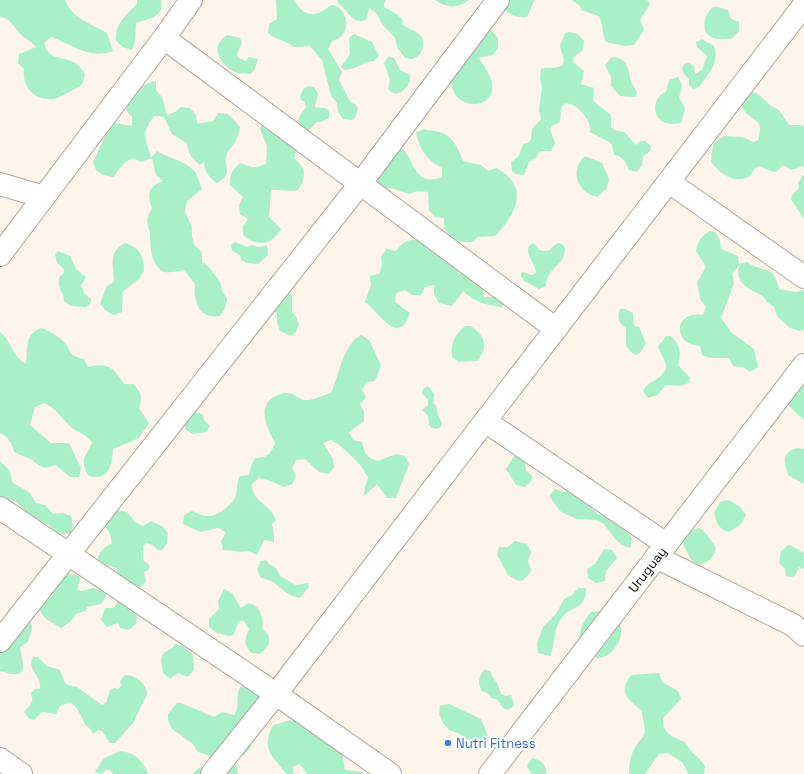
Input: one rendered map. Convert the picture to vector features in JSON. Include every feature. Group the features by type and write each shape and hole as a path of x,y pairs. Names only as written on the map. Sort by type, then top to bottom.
{"street":[{"path":"0,255 191,0"},
{"path":"0,641 360,184 498,0"},
{"path":"212,774 276,694 804,5"},
{"path":"164,38 556,329"},
{"path":"669,182 804,277"},
{"path":"0,184 44,197"},
{"name":"Uruguay","path":"490,774 804,365"},
{"path":"485,421 661,550 793,625 804,635"},
{"path":"0,508 276,694 390,774"},
{"path":"0,759 21,774"}],"green space":[{"path":"0,0 65,0 77,16 107,33 113,51 95,54 80,50 51,37 44,43 49,53 77,64 85,74 84,81 77,88 56,98 49,99 38,97 29,90 25,80 24,69 18,63 19,54 36,47 21,35 7,19 0,17"},
{"path":"137,0 161,0 161,11 154,17 136,23 135,41 132,50 123,47 116,41 116,35 119,25 125,16 137,4"},
{"path":"276,0 294,0 301,9 311,14 320,12 333,5 343,12 346,29 343,34 332,41 328,49 342,72 339,80 351,103 355,104 358,108 356,116 353,120 343,119 338,112 337,103 331,96 322,60 310,46 294,47 268,33 269,24 277,19"},
{"path":"338,0 386,0 384,7 395,13 403,20 402,24 422,37 423,46 421,52 413,59 405,58 397,47 395,38 383,25 376,13 369,8 366,20 361,21 353,19 338,3"},
{"path":"435,0 469,0 460,5 448,6"},
{"path":"496,0 534,1 527,17 517,17 505,11"},
{"path":"572,0 647,0 650,4 640,20 644,29 634,45 624,46 606,42 599,16 581,10 580,6"},
{"path":"715,6 728,10 731,19 739,22 739,31 733,38 715,39 706,32 706,17 708,12"},
{"path":"488,27 498,38 498,47 493,55 479,58 490,76 492,90 490,96 486,100 481,103 469,104 463,102 456,96 449,78"},
{"path":"569,32 578,34 584,41 583,50 573,58 573,62 584,71 581,84 594,88 593,101 611,115 611,127 614,130 624,132 636,145 640,141 645,141 651,146 650,151 643,156 642,165 637,172 629,170 624,160 614,155 612,145 609,142 590,132 590,127 585,116 571,104 563,105 559,123 551,126 550,130 555,143 551,151 542,151 538,153 537,157 529,162 524,175 516,174 512,171 511,162 519,156 523,144 528,143 531,139 532,129 541,119 539,110 542,87 540,79 541,69 563,65 564,60 560,46 565,33"},
{"path":"354,34 372,42 379,56 374,61 345,70 341,67 350,54 349,38"},
{"path":"227,35 240,38 242,42 237,54 238,58 246,61 249,57 258,59 254,71 250,74 237,73 231,70 219,56 218,45"},
{"path":"702,39 714,46 715,58 712,68 706,78 699,87 693,89 689,85 689,79 684,74 682,68 684,64 689,63 694,67 695,74 702,70 707,56 697,47 696,42"},
{"path":"389,56 395,59 400,70 410,75 410,80 406,88 395,94 388,89 390,80 384,63"},
{"path":"615,57 623,60 627,66 631,82 637,93 635,97 620,96 611,86 611,77 605,65 611,58"},
{"path":"678,77 682,85 679,98 685,110 681,123 669,124 662,121 656,114 655,105 659,97 666,92 669,80"},
{"path":"156,81 156,90 162,97 167,115 175,112 181,107 190,108 196,115 197,124 213,121 218,113 228,114 240,127 237,139 227,153 227,172 225,176 217,183 211,179 205,169 204,162 200,165 192,158 188,150 187,143 172,134 164,117 154,116 146,128 145,133 151,158 157,151 187,165 195,172 197,176 202,189 187,201 185,211 192,228 192,237 195,246 202,252 202,262 209,267 220,282 222,291 227,299 225,308 220,316 207,315 202,312 196,303 195,284 184,270 165,272 160,270 154,261 151,250 150,232 147,223 152,208 149,195 150,191 155,185 163,181 156,175 152,158 141,162 132,158 124,164 113,177 103,175 96,170 93,162 108,130 115,123 132,126 132,117 126,110 133,96 141,88 151,82"},
{"path":"309,86 314,87 318,94 315,107 328,109 329,118 321,122 317,122 308,131 299,128 298,122 306,107 305,102 301,100 300,96 304,88"},
{"path":"750,91 758,94 771,106 779,110 789,125 802,125 804,127 804,166 791,170 783,165 776,172 759,166 755,168 750,176 733,179 719,171 711,162 713,144 724,136 742,137 754,142 758,140 760,127 756,120 744,111 741,105"},
{"path":"264,121 297,148 294,158 301,165 304,177 298,190 271,190 269,217 281,229 273,239 268,242 258,243 253,242 243,235 243,226 248,219 240,214 239,205 243,197 230,185 230,181 235,167 241,163 254,167 266,164 267,146 260,129"},
{"path":"424,129 441,132 447,135 456,145 463,161 481,165 488,171 496,168 507,175 514,183 517,192 514,210 503,228 495,236 477,237 474,241 469,242 456,240 444,227 444,218 435,217 429,210 428,192 418,191 409,194 391,188 373,193 368,170 382,160 390,163 389,154 395,148 404,150 414,168 422,177 434,179 442,177 442,168 424,154 419,144 416,133"},
{"path":"585,156 602,163 609,179 607,188 597,197 590,194 580,186 576,174 580,162"},
{"path":"803,175 804,219 791,199 793,194 799,188 798,183"},
{"path":"710,231 715,232 720,240 721,249 738,256 739,264 747,262 753,266 768,271 774,276 779,289 796,292 804,290 804,329 800,331 790,328 777,316 774,307 767,302 764,297 748,288 741,282 738,274 739,265 732,274 734,283 721,318 732,333 754,349 758,367 750,372 743,367 733,366 729,358 710,358 702,355 700,346 691,344 684,340 681,334 681,322 693,315 703,315 706,307 700,299 697,282 706,267 696,251 700,239"},
{"path":"418,239 455,265 459,274 466,269 482,278 484,297 493,297 501,293 508,299 502,307 496,306 476,300 463,291 452,306 439,303 434,294 434,285 425,287 421,295 412,295 405,290 396,293 395,302 410,313 405,323 400,328 388,324 365,302 371,285 370,276 379,274 382,266 381,257 386,249 396,251 400,245 405,242"},
{"path":"235,242 247,247 252,245 258,247 267,246 268,255 258,264 247,263 241,260 240,255 232,251 231,245"},
{"path":"125,243 134,247 140,253 144,271 139,279 123,291 122,312 114,315 105,310 100,303 107,286 114,282 114,255 119,247"},
{"path":"532,243 535,244 539,250 543,251 549,250 558,243 562,244 565,248 562,259 549,274 546,286 539,289 524,281 521,276 522,272 532,275 536,273 528,253 529,246"},
{"path":"58,251 70,256 76,269 86,277 81,285 84,293 91,299 90,304 86,307 71,306 64,301 59,281 60,276 64,273 64,269 57,263 55,254"},
{"path":"289,292 292,295 292,313 296,316 299,325 295,333 291,336 280,331 277,322 277,313 273,311"},
{"path":"620,309 625,309 633,313 634,326 639,327 646,343 640,353 636,355 626,346 626,328 621,324 618,318"},
{"path":"465,326 471,326 476,330 484,342 483,351 477,361 459,362 452,357 454,340"},
{"path":"42,328 62,340 73,355 84,359 88,367 101,365 109,367 117,373 124,384 133,384 139,392 141,401 139,408 149,423 139,438 113,449 110,466 105,474 101,476 89,476 84,466 85,456 92,443 90,440 67,423 55,410 44,403 35,407 30,425 51,443 69,443 81,468 79,477 70,477 56,465 48,467 41,466 14,452 10,441 0,433 0,332 18,357 26,364 28,342 36,330"},
{"path":"361,335 369,340 381,365 375,381 367,382 362,389 366,397 360,404 364,412 364,421 349,432 353,440 362,442 367,454 374,460 378,461 396,454 405,456 409,464 396,498 387,498 377,484 364,496 368,478 366,473 342,447 331,440 323,443 333,459 334,468 328,474 319,472 305,459 296,460 292,468 296,476 292,484 284,487 259,478 252,484 255,496 273,514 276,520 272,524 274,542 264,540 257,555 249,551 242,552 223,550 221,541 226,532 218,528 200,532 183,524 184,515 192,511 202,515 211,516 227,507 235,498 240,476 249,475 255,458 266,456 270,453 275,443 265,420 265,408 272,398 283,393 289,393 307,400 331,393 346,353 355,340"},
{"path":"666,336 670,336 674,339 678,346 680,356 678,365 690,378 689,383 680,386 666,385 657,395 648,398 643,391 648,385 661,376 666,368 666,364 658,347"},
{"path":"804,382 804,420 789,406 789,402"},
{"path":"428,386 434,394 433,403 436,406 442,423 441,427 437,429 432,428 429,425 428,416 422,410 428,405 428,400 422,393 424,388"},
{"path":"195,411 203,415 204,420 210,426 206,432 193,434 185,429 185,422"},
{"path":"798,448 804,449 804,484 788,475 785,465 786,455"},
{"path":"515,455 525,461 526,470 532,476 531,481 525,487 516,485 506,469"},
{"path":"0,461 9,470 13,483 29,492 36,503 45,505 53,514 63,513 71,516 73,525 71,533 58,533 48,524 39,522 30,516 16,502 0,499"},
{"path":"555,489 563,492 572,490 598,514 607,514 614,519 619,527 626,531 632,538 630,548 622,545 615,539 604,524 596,520 577,519 561,512 549,496"},
{"path":"729,500 740,507 746,515 741,524 729,532 725,531 718,525 714,512 721,501"},
{"path":"114,509 127,512 135,522 143,526 151,521 163,527 168,533 167,543 162,550 158,550 151,544 146,543 143,546 143,560 150,566 148,570 144,572 146,581 140,587 133,587 118,578 117,568 104,565 98,559 103,550 112,543 110,534 103,523"},
{"path":"698,528 705,532 715,548 715,552 711,558 713,558 701,565 692,560 683,543 686,534"},
{"path":"515,541 527,544 531,552 528,561 531,570 522,581 516,580 508,575 497,555 499,547 508,547"},
{"path":"788,545 804,553 804,569 799,567 795,576 791,577 786,576 785,569 779,563 781,551"},
{"path":"604,549 612,550 617,558 606,571 605,581 596,583 588,578 587,569 595,564"},
{"path":"266,560 269,564 276,568 280,576 292,583 296,585 308,583 309,587 300,598 288,594 273,582 260,577 257,569 261,561"},
{"path":"65,573 79,576 80,580 77,589 81,591 94,588 106,592 106,597 101,604 87,607 85,611 76,614 71,621 61,628 46,619 38,608 46,598 51,598 53,590"},
{"path":"578,588 586,588 583,601 577,607 564,615 560,620 556,629 550,656 538,653 537,643 543,627 556,614 564,599 572,595"},
{"path":"224,589 232,593 241,608 248,603 256,606 260,612 262,616 262,628 268,634 269,644 260,654 251,653 247,647 246,638 249,629 244,621 239,621 234,634 230,636 217,633 209,627 209,619 219,609 218,601"},
{"path":"118,601 132,608 137,616 136,624 129,630 120,628 118,623 107,627 101,620 105,608 114,608"},
{"path":"600,611 616,621 620,626 621,631 618,643 614,649 604,657 599,658 589,655 579,645 580,631 585,619 591,612"},
{"path":"30,619 32,628 28,642 20,647 23,669 18,674 0,671 0,651 7,649"},
{"path":"175,644 183,646 193,654 194,670 188,677 178,673 170,679 163,673 161,661 162,655 171,649"},
{"path":"33,657 38,657 47,666 60,670 65,683 77,687 102,705 106,703 110,690 114,688 118,689 121,686 120,681 125,675 133,676 140,680 145,686 147,694 133,723 115,743 110,743 102,731 98,730 93,734 85,724 77,709 69,702 60,706 56,714 42,712 34,720 30,719 24,712 32,702 31,694 34,689 40,689 39,680 31,666"},
{"path":"485,669 491,672 501,694 505,696 511,695 514,704 511,708 503,708 497,699 491,698 480,688 479,680"},
{"path":"659,673 662,682 678,691 681,699 663,718 664,727 669,734 685,742 689,749 703,763 705,766 704,774 688,774 683,763 668,753 659,754 645,774 629,774 632,754 645,730 642,711 626,696 625,687 631,675"},
{"path":"241,686 262,693 251,733 251,747 244,755 235,758 238,774 193,774 197,769 213,760 211,756 198,752 193,744 171,728 168,714 177,703 181,703 214,717 222,712 234,715 237,708 238,693"},
{"path":"449,704 481,719 488,736 482,744 473,744 458,733 449,730 443,723 440,715 439,716 440,706"},
{"path":"291,720 300,722 342,753 345,770 363,772 363,774 307,774 300,764 292,767 294,774 286,774 270,752 268,741 273,725"},
{"path":"120,751 130,753 138,758 148,774 113,774 110,770 106,770 101,774 95,772 104,758"},
{"path":"532,758 542,763 547,774 531,774 527,766"}],"place":[{"name":"Nutri Fitness","path":"448,743"}]}
